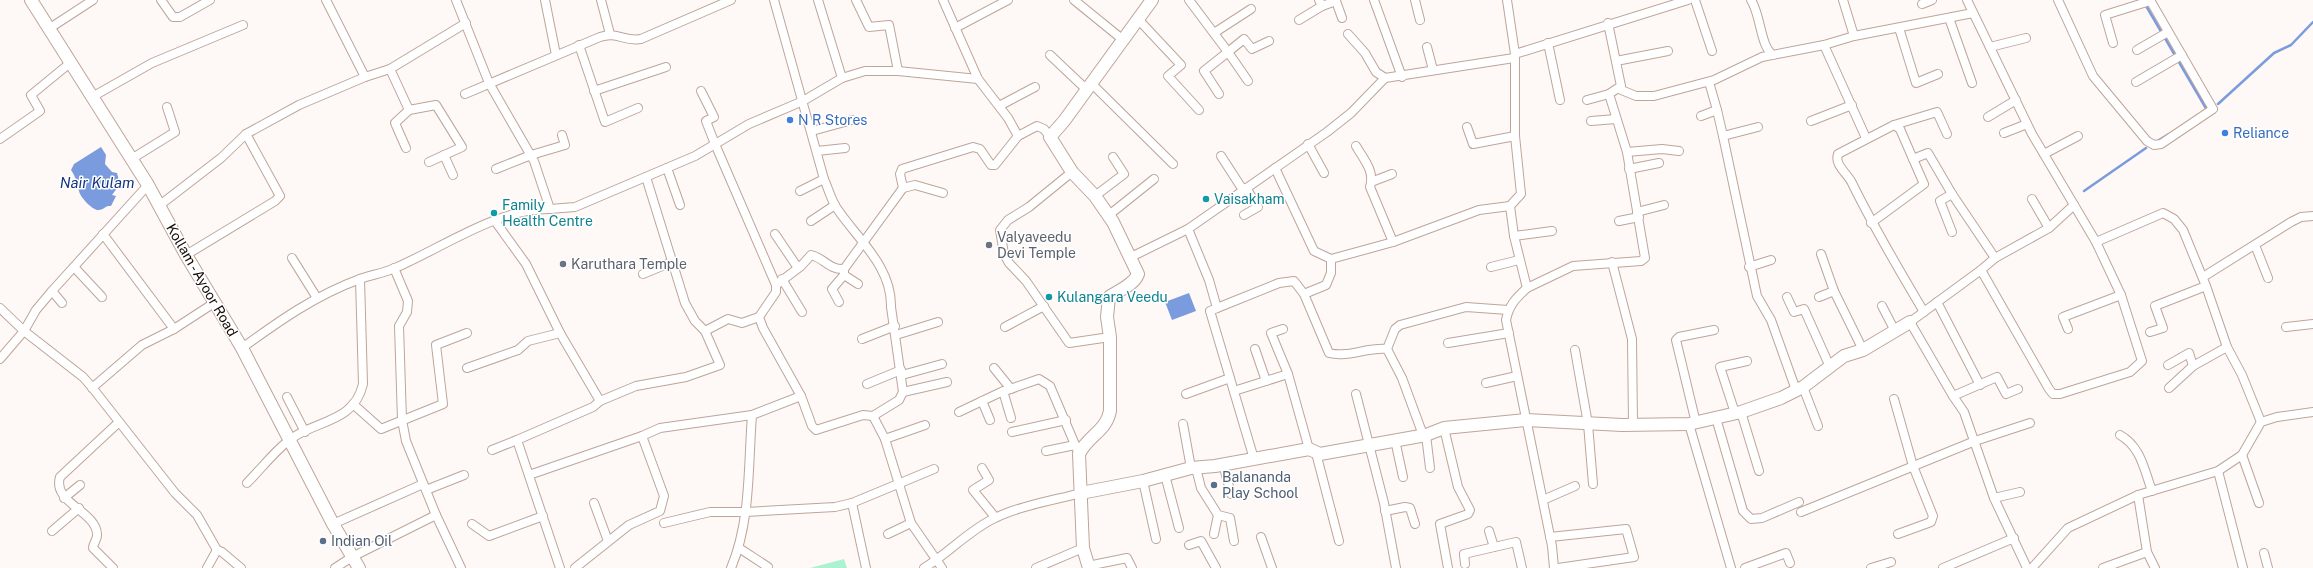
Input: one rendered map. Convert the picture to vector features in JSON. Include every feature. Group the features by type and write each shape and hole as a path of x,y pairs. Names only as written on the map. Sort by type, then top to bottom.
{"street":[{"name":"Kollam - Ayoor Road","path":"31,0 50,28 70,63 133,158 186,255 242,348 288,440 333,524 359,568"},
{"path":"50,28 93,0"},
{"path":"162,0 173,17 180,18 210,0"},
{"path":"326,0 365,77"},
{"path":"456,0 489,83 531,154 550,209"},
{"path":"545,0 556,55"},
{"path":"601,0 610,34"},
{"path":"465,94 579,45 610,34 631,41 641,39 660,33 715,3 731,0"},
{"path":"759,317 770,344 788,370 801,396 812,426 816,430 864,415 873,416 899,400 903,392 902,373 895,330 892,293 876,257 862,243 835,205 824,178 774,0"},
{"path":"818,0 842,78"},
{"path":"856,0 869,27 888,25 898,71"},
{"path":"943,0 954,28 978,79 999,106 1018,136"},
{"path":"954,28 1008,0"},
{"path":"1074,0 1122,40"},
{"path":"1050,137 1089,86 1137,18 1152,0"},
{"path":"1189,0 1248,81"},
{"path":"1374,0 1402,77"},
{"path":"1415,0 1420,20"},
{"path":"1275,168 1314,251 1331,259 1393,242 1479,210 1510,206 1521,194 1515,136 1514,56 1507,0"},
{"path":"1348,34 1365,53 1376,72 1385,78 1402,77 1514,56 1608,23 1688,0"},
{"path":"1695,0 1712,51"},
{"path":"1751,0 1761,24 1767,48 1773,54"},
{"path":"1843,0 1854,36"},
{"path":"1922,4 1932,0"},
{"path":"1967,0 2027,124 2096,242 2121,295 2142,361 2130,372 2060,394 2053,394 1981,270"},
{"path":"2058,0 2093,76 2148,141 2154,145 2162,144 2213,109 2150,0 2105,15 2113,43"},
{"path":"1300,20 1320,3 1336,1 1342,18"},
{"path":"1214,33 1251,9"},
{"path":"1587,100 1609,94 1619,89 1645,97 1709,82 1773,54 1824,45 1854,36 1973,13"},
{"path":"1137,18 1181,65 1168,76 1199,110"},
{"path":"1949,18 1972,83"},
{"path":"160,205 221,158 246,134 299,105 365,77 390,69 466,23"},
{"path":"1608,23 1621,86 1619,89"},
{"path":"92,97 152,63 243,25"},
{"path":"1899,28 1916,83 1938,74"},
{"path":"2137,50 2168,32"},
{"path":"1990,47 2026,38"},
{"path":"1219,94 1204,71 1244,40 1252,49 1269,41"},
{"path":"1548,43 1560,100"},
{"path":"579,45 605,122 638,108"},
{"path":"1824,45 1866,138"},
{"path":"1427,47 1433,70"},
{"path":"1616,61 1668,51"},
{"path":"1050,55 1089,86 1173,164"},
{"path":"2136,82 2182,55"},
{"path":"0,139 40,110 30,95 70,63"},
{"path":"594,91 666,67"},
{"path":"390,69 409,110"},
{"path":"242,348 284,317 317,298 360,279 394,268 519,211 575,207 695,156 749,124 802,101 842,78 865,71 898,71 978,79"},
{"path":"1131,257 1188,229 1275,168 1351,113 1385,78"},
{"path":"1709,82 1723,136 1749,267 1757,296 1771,320 1818,426"},
{"path":"999,106 1035,87"},
{"path":"701,91 714,117 706,121 715,144 779,282 802,312"},
{"path":"1554,568 1543,500 1506,320 1508,310 1512,302 1527,288 1573,266 1641,261 1645,258 1627,152 1609,94"},
{"path":"1988,117 2016,100"},
{"path":"406,148 395,123 409,110 436,105 462,147 429,162"},
{"path":"1811,121 1852,105"},
{"path":"133,158 175,132 167,107"},
{"path":"1701,116 1716,110"},
{"path":"1924,312 1871,223 1851,180 1838,164 1836,158 1838,154 1866,138 1894,125 1937,112 1947,134"},
{"path":"1591,121 1616,119"},
{"path":"812,131 852,120"},
{"path":"2004,133 2027,124"},
{"path":"1871,223 1924,184 1900,129 1894,125"},
{"path":"903,188 900,174 902,169 973,147 980,149 991,165 995,165 1018,136 1037,126 1044,130 1050,137 1072,172 1095,196 1109,215 1131,257 1138,274 1137,278 1128,286 1109,297 1107,317 1110,337 1110,411 1108,423 1077,449 1046,451"},
{"path":"1467,127 1473,144 1515,136"},
{"path":"1723,136 1758,127"},
{"path":"186,255 275,201 280,196 246,134"},
{"path":"496,169 531,154 565,145 562,135"},
{"path":"2044,154 2078,136"},
{"path":"1308,144 1324,173"},
{"path":"1356,146 1370,170 1373,178 1370,187 1393,242"},
{"path":"816,151 845,148"},
{"path":"1627,152 1662,149 1679,151"},
{"path":"1913,159 1928,153 1952,194 1995,258"},
{"path":"444,155 454,176"},
{"path":"1221,156 1258,207 1244,215"},
{"path":"1095,196 1124,174 1113,157"},
{"path":"1629,169 1659,163"},
{"path":"667,168 680,205"},
{"path":"1072,172 1029,207 1008,220 1000,230 1004,254 1044,306 1069,343 1110,337"},
{"path":"1371,182 1392,174"},
{"path":"492,450 593,407 600,401 636,386 686,378 720,365 705,331 689,312 646,177"},
{"path":"800,191 824,178"},
{"path":"1109,215 1154,179"},
{"path":"0,359 24,331 36,310 52,290 148,185"},
{"path":"839,302 832,289 862,243 903,188 915,185 943,193"},
{"path":"1952,194 1940,201 1952,232"},
{"path":"2032,199 2049,228"},
{"path":"811,221 835,205"},
{"path":"1619,221 1664,205"},
{"path":"924,568 938,560 975,529 995,518 1081,493 1143,481 1194,468 1313,451 1368,445 1424,435 1444,428 1526,420 1588,424 1692,424 1738,412 1781,398 1800,388 1844,356 1863,350 1910,322 1995,258 2049,228 2074,205"},
{"path":"1510,206 1514,236 1527,288"},
{"path":"2096,242 2163,214 2174,219 2183,230 2203,277 2227,347 2242,375 2261,422"},
{"path":"2203,277 2291,222 2301,218 2313,216"},
{"path":"496,221 526,264 560,333 600,401"},
{"path":"1188,229 1209,280 1217,308"},
{"path":"1514,236 1552,231"},
{"path":"103,234 174,329"},
{"path":"775,234 798,268"},
{"path":"2255,245 2268,278"},
{"path":"1821,254 1834,291 1863,350"},
{"path":"705,331 728,319 742,323 759,317 776,292 779,282 798,268 811,255 818,257 827,265 844,272 858,284"},
{"path":"292,258 317,298"},
{"path":"1304,294 1326,285 1331,273 1331,259"},
{"path":"1491,267 1519,260"},
{"path":"1749,267 1771,260"},
{"path":"643,274 672,262"},
{"path":"1612,262 1632,339 1633,424"},
{"path":"74,267 102,297"},
{"path":"394,268 408,301 407,312 399,326 402,420 406,441 424,487 461,568"},
{"path":"246,483 288,440 347,412 360,395 363,384 360,279"},
{"path":"1254,459 1210,311 1288,281 1294,281 1304,294 1329,353 1342,356 1350,353 1387,349"},
{"path":"2150,332 2163,328 2155,306 2206,286"},
{"path":"52,290 62,303"},
{"path":"1819,297 1834,291"},
{"path":"2068,329 2063,317 2121,295"},
{"path":"1787,297 1794,312 1804,309 1830,367"},
{"path":"1937,302 1980,384"},
{"path":"92,388 142,345 174,329 214,303"},
{"path":"1005,327 1044,306"},
{"path":"1882,306 1895,331"},
{"path":"1430,468 1424,435 1402,378 1387,349 1395,329 1400,325 1466,307 1508,310"},
{"path":"0,308 24,331 83,377 175,494 197,515 217,550 222,552 241,568"},
{"path":"862,339 895,330 938,322"},
{"path":"1910,322 1953,396 1964,412 1994,498 2027,568"},
{"path":"2286,327 2313,324"},
{"path":"1283,329 1271,333 1288,374 1313,451 1339,542"},
{"path":"1714,330 1679,337 1676,340 1692,424 1731,568"},
{"path":"354,404 381,429 443,404 436,345 467,333"},
{"path":"466,368 518,350 528,341 560,333"},
{"path":"1448,343 1509,333"},
{"path":"2169,388 2193,366 2227,347"},
{"path":"1255,349 1266,381"},
{"path":"1575,350 1588,424 1593,484"},
{"path":"2168,365 2189,353 2193,366"},
{"path":"1747,362 1720,367 1759,471"},
{"path":"867,384 902,373 942,364"},
{"path":"994,368 1007,390 1012,418"},
{"path":"1234,391 1288,374"},
{"path":"1486,382 1517,376"},
{"path":"1953,396 1997,377 2006,394 2018,389"},
{"path":"1186,394 1230,378"},
{"path":"959,412 1007,390 1039,379 1050,386 1066,420 1077,449 1081,493 1083,548 1088,567 1127,558 1132,568"},
{"path":"903,392 947,382"},
{"path":"1356,394 1385,512 1396,568"},
{"path":"529,475 642,436 660,428 752,415 801,396"},
{"path":"287,397 305,432"},
{"path":"1894,400 1913,466 1933,516 1931,522 1898,534"},
{"path":"982,401 990,420"},
{"path":"2032,568 2068,528 2138,495 2218,471 2242,455 2261,422 2276,417 2313,412"},
{"path":"731,568 739,548 745,512 752,415"},
{"path":"873,416 885,439 911,523 938,560 942,568"},
{"path":"1716,418 1743,511 1751,519 1762,518 1798,502"},
{"path":"1012,432 1066,420"},
{"path":"113,568 93,548 97,538 96,529 79,508 64,498 59,491 60,477 118,423"},
{"path":"1801,512 1975,441 2030,423"},
{"path":"1183,424 1194,468 1201,488 1218,515 1230,518 1234,541"},
{"path":"885,439 925,425"},
{"path":"1444,428 1458,487 1470,510 1468,514 1440,524 1448,568"},
{"path":"2120,434 2131,441 2136,448 2152,491"},
{"path":"575,568 629,525 660,511 663,505 664,496 642,436"},
{"path":"517,440 560,568"},
{"path":"1395,440 1403,477"},
{"path":"2242,455 2259,503"},
{"path":"1223,464 1231,494"},
{"path":"982,468 989,480 973,490 995,518"},
{"path":"664,523 710,512 745,512 835,506 852,503 934,469"},
{"path":"2218,471 2242,568"},
{"path":"333,524 424,487 464,475"},
{"path":"1165,475 1179,528"},
{"path":"1143,481 1156,539"},
{"path":"64,498 80,485"},
{"path":"1543,500 1575,486"},
{"path":"1994,498 2020,492"},
{"path":"2138,495 2147,552 2155,568"},
{"path":"594,503 608,541"},
{"path":"852,503 866,568"},
{"path":"1385,512 1405,507 1410,508 1415,524"},
{"path":"52,531 79,508"},
{"path":"335,568 352,557 436,514"},
{"path":"1214,534 1218,515"},
{"path":"472,524 489,536 543,516"},
{"path":"888,534 911,523"},
{"path":"1550,537 1626,529 1634,557 1558,568"},
{"path":"1488,531 1494,547"},
{"path":"1261,537 1272,568"},
{"path":"1943,568 1954,567 2014,538"},
{"path":"1189,545 1201,541 1216,568"},
{"path":"1465,564 1464,554 1516,542 1522,568"},
{"path":"739,548 768,567"},
{"path":"1036,568 1083,548"},
{"path":"207,568 217,550"},
{"path":"2103,568 2147,552"},
{"path":"1745,568 1762,566 1786,553 1790,563"},
{"path":"2264,553 2268,568"},
{"path":"1871,568 1891,562"}],"green space":[{"path":"844,559 847,568 810,568"}],"water":[{"name":"Nair Kulam","path":"101,147 106,155 105,164 112,172 117,173 120,184 112,195 116,196 111,206 101,210 96,210 87,203 80,194 71,170 74,164"},
{"path":"1189,293 1196,311 1172,320 1165,302"}],"waterway":[{"path":"2145,4 2207,110"},
{"path":"2218,104 2274,53 2291,45 2313,22"},
{"path":"2159,140 2169,134"},
{"path":"2084,191 2146,148"}],"place":[{"name":"N R Stores","path":"790,120"},
{"name":"Reliance","path":"2225,133"},
{"name":"Vaisakham","path":"1206,199"},
{"name":"Family Health Centre","path":"494,213"},
{"name":"Valyaveedu Devi Temple","path":"989,245"},
{"name":"Karuthara Temple","path":"563,264"},
{"name":"Kulangara Veedu","path":"1049,297"},
{"name":"Balananda Play School","path":"1214,485"},
{"name":"Indian Oil","path":"323,541"}]}
